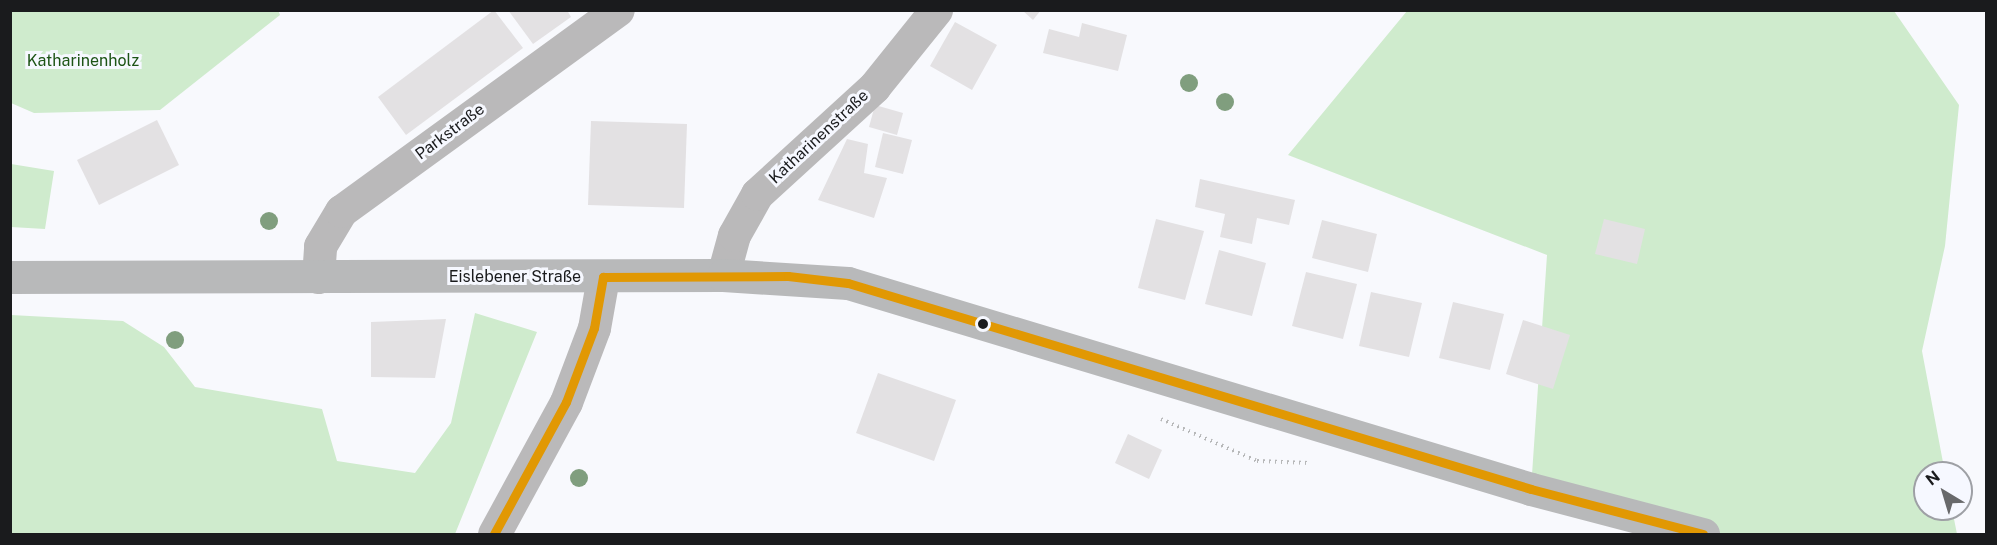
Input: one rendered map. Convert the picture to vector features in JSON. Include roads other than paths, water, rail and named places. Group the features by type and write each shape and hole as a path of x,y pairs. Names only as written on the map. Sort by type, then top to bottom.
{"main road":[{"name":"Eislebener Straße","path":"10,277 723,275 848,283 931,304 1520,486 1703,534"}],"street":[{"name":"Parkstraße","path":"318,277 320,246 341,211 618,10"},
{"name":"Katharinenstraße","path":"723,275 734,235 758,194 874,87 936,10"},
{"path":"494,534 566,402 594,328 603,277"}],"park label":[{"name":"Katharinenholz","path":"83,61"}]}
